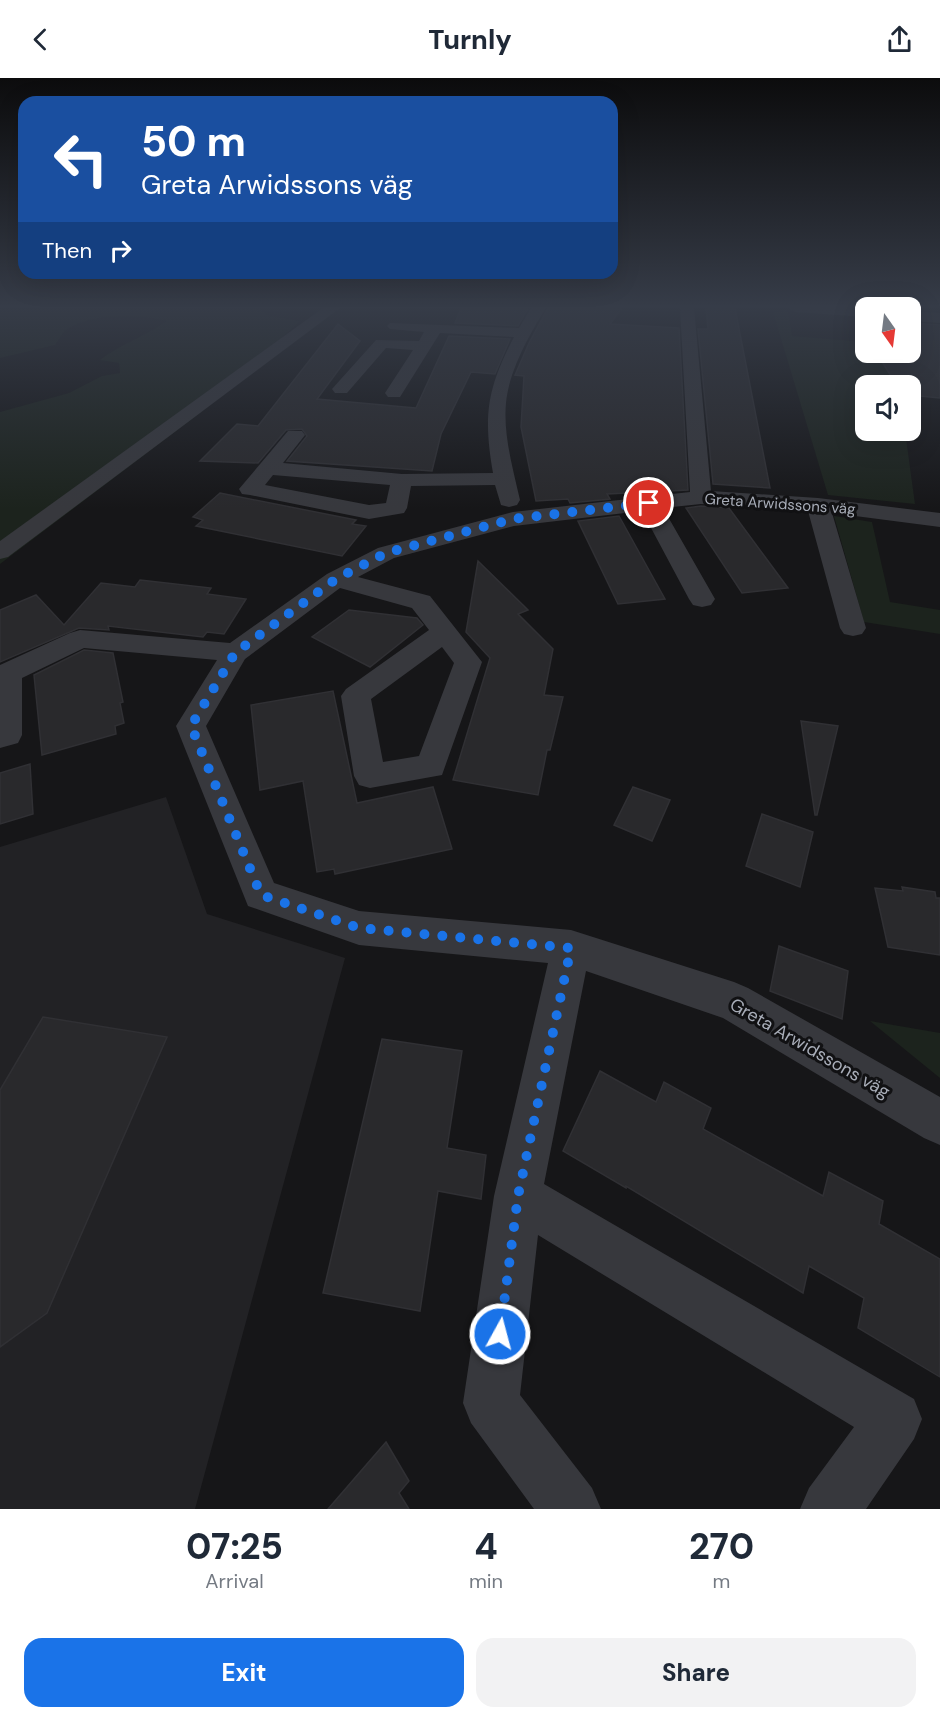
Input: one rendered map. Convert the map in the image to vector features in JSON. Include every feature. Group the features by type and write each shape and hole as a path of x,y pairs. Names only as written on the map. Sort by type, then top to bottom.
{"street":[{"path":"0,552 242,375"},
{"path":"341,389 354,375"},
{"path":"394,393 405,375"},
{"path":"506,375 497,403 500,454 513,519"},
{"path":"692,375 701,497"},
{"path":"295,435 250,489 369,512 396,508 402,480"},
{"path":"268,468 402,480 505,479"},
{"name":"Greta Arwidssons väg","path":"940,520 818,505 701,497 513,519 386,553 336,579 235,653 191,726 261,895 359,928 571,948 734,1002 940,1122"},
{"path":"649,503 702,598"},
{"path":"818,505 853,628"},
{"path":"336,579 421,602 468,662 431,766 370,776 356,696 444,632"},
{"path":"0,737 7,735 4,676 80,639 235,653"},
{"path":"571,948 518,1196 491,1403 571,1509"},
{"path":"518,1196 894,1419 830,1509"}],"shaded area":[{"path":"242,375 200,413 0,564 0,412 69,393 102,376"},
{"path":"792,375 895,375 855,375 855,441 906,441 915,504 828,495"},
{"path":"834,516 872,522 890,602 940,610 940,634 864,622"},
{"path":"166,797 207,914 345,958 195,1509 0,1509 0,847"},
{"path":"870,1021 940,1033 940,1078"}],"building":[{"path":"298,375 335,375 317,399 416,408 431,375 470,375 441,434 432,471 287,461 307,436 302,429 286,430 258,463 200,461 237,424 258,426"},
{"path":"515,375 682,375 688,490 607,494 610,499 570,503 568,499 536,501 521,427 524,376"},
{"path":"702,375 748,375 770,488 713,484"},
{"path":"890,375 940,375 940,398 921,396 921,375"},
{"path":"220,493 356,520 352,524 366,526 342,556 196,526 203,520 193,517"},
{"path":"701,506 729,508 788,588 742,593 686,508"},
{"path":"619,516 665,599 618,604 578,521"},
{"path":"478,561 528,610 518,614 553,649 544,695 563,697 550,750 547,750 538,795 453,780 490,658 466,632"},
{"path":"140,580 211,588 207,594 246,599 224,634 207,632 203,637 108,626 109,630 79,628 0,662 0,610 36,595 64,625 101,583 135,587"},
{"path":"349,610 417,618 423,625 370,667 312,637"},
{"path":"84,650 113,653 123,702 120,703 124,723 115,726 116,734 42,755 34,675"},
{"path":"333,691 357,803 433,787 452,849 335,874 334,869 317,872 303,781 260,790 251,705"},
{"path":"801,721 838,726 817,815 815,815"},
{"path":"30,764 33,814 0,824 0,773"},
{"path":"633,787 670,800 652,841 614,825"},
{"path":"762,814 813,832 800,887 746,866"},
{"path":"902,887 935,892 936,898 940,898 940,955 888,947 875,888 903,891"},
{"path":"779,946 848,971 842,1019 770,991"},
{"path":"43,1017 167,1037 47,1313 0,1347 0,1090"},
{"path":"382,1039 462,1051 447,1148 486,1155 481,1199 438,1191 420,1311 323,1293"},
{"path":"600,1071 656,1102 664,1082 711,1108 703,1129 823,1196 829,1172 883,1201 879,1224 940,1259 940,1377 858,1328 864,1298 809,1266 803,1293 626,1186 626,1188 563,1151"},
{"path":"386,1442 409,1481 399,1493 409,1509 328,1509"}],"route":[{"path":"500,1334 518,1196 571,948 359,928 261,895 191,726 235,653 336,579 386,553 513,519 649,503"}]}
